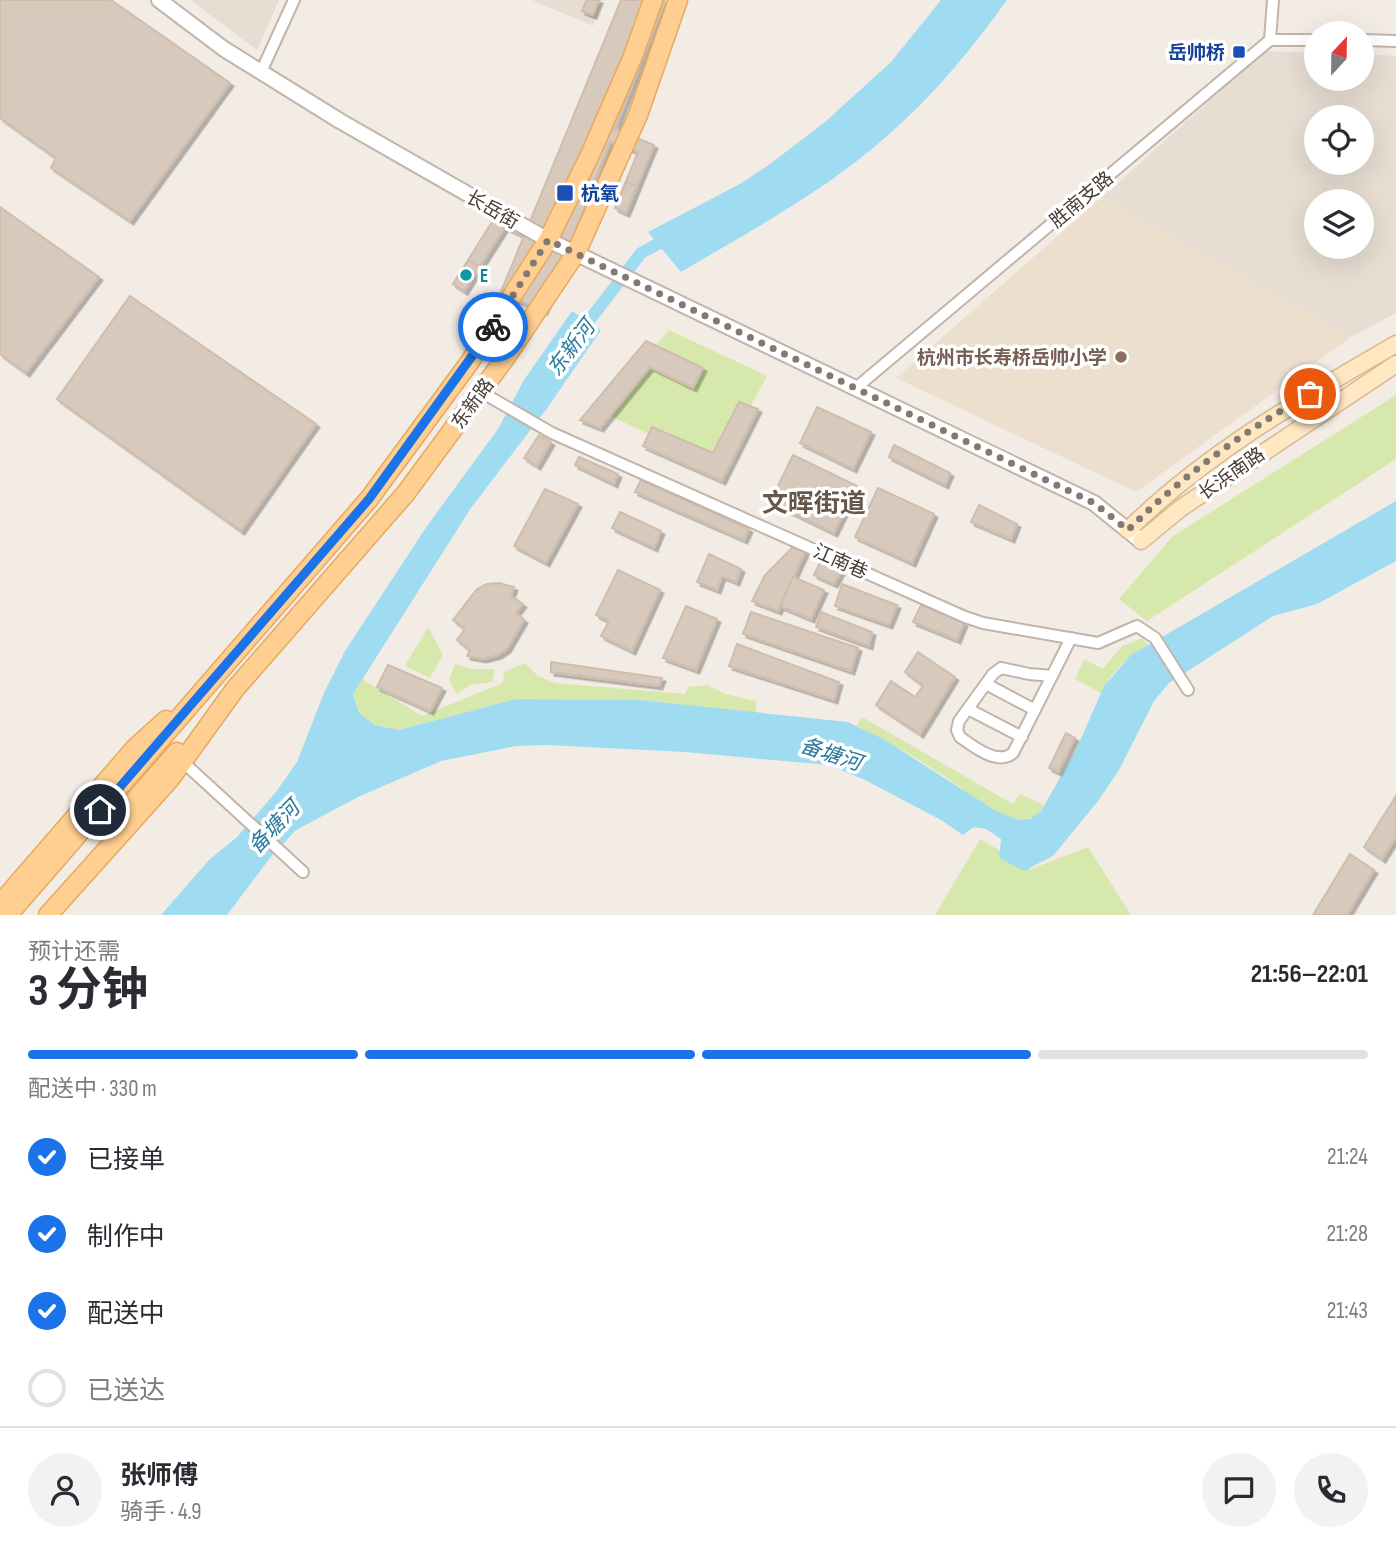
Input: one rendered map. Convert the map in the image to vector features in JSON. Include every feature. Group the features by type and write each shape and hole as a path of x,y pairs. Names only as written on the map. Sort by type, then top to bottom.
{"main road":[{"name":"东新路","path":"8,915 369,499 469,363 548,240 590,155 633,56 653,0"},
{"name":"东新路","path":"34,915 407,493 481,392 576,253 638,115 678,0"},
{"name":"长浜南路","path":"1128,530 1166,495 1224,449 1288,406 1396,344"},
{"name":"长浜南路","path":"1141,541 1214,485 1396,364"},
{"name":"东新路","path":"0,904 135,748 218,673"},
{"name":"东新路","path":"48,915 170,779 235,689"}],"street":[{"name":"长岳街","path":"159,0 224,49 340,121 548,240 1094,503 1141,541"},
{"path":"261,72 294,0"},
{"path":"1273,0 1270,40 1304,40"},
{"name":"胜南支路","path":"857,387 1270,40"},
{"path":"1374,40 1396,41"},
{"name":"江南巷","path":"481,392 552,433 965,617 983,623 1098,643 1137,626 1155,638 1188,690"},
{"path":"1052,676 1000,668 959,721 957,730 960,737 977,748 1004,759 1013,753 1035,710 1052,676 1071,638"},
{"path":"986,684 1035,710"},
{"path":"968,709 1021,737"},
{"path":"183,762 303,872"}],"shaded area":[{"path":"190,0 279,0 257,50"},
{"path":"532,0 603,0 593,26"},
{"path":"1265,51 1304,53 1304,91 1374,91 1374,55 1396,56 1396,313 1351,337 1102,197"},
{"name":"杭州市长寿桥岳帅小学","path":"1102,197 1351,337 1136,492 896,378"}],"green space":[{"path":"669,330 767,376 718,467 600,411"},
{"path":"1396,395 1396,459 1147,621 1119,599 1173,536"},
{"path":"428,627 443,655 430,678 405,666"},
{"path":"1142,638 1148,645 1121,666 1101,693 1075,679 1084,659 1103,669 1122,646"},
{"path":"525,663 538,676 555,683 685,694 688,687 708,685 725,694 756,701 756,713 640,700 516,699 399,730 375,725 359,713 353,694 362,679 422,716 503,683 504,672"},
{"path":"455,664 471,669 495,669 492,682 470,685 457,694 449,680"},
{"path":"862,717 1013,804 1020,794 1044,805 1036,815 1026,820 998,814 925,764 856,726"},
{"path":"980,839 1031,869 1088,847 1131,915 935,915"}],"water":[{"path":"941,0 1007,0 936,89 863,156 787,209 681,272 648,232 738,185 825,122 891,62"},
{"name":"备塘河","path":"572,311 601,330 548,407 471,508 353,694 359,713 375,725 399,730 516,699 640,700 848,722 885,740 996,811 1018,820 1030,819 1041,811 1076,750 1104,686 1131,655 1396,501 1396,561 1317,604 1273,616 1169,683 1154,701 1119,770 1098,801 1053,856 1024,871 999,858 1001,839 986,829 974,827 963,835 941,820 865,780 829,765 685,752 516,746 441,761 358,797 296,830 270,858 227,915 161,915 209,860 237,837 276,792 297,762 324,693 345,651 427,526 498,429 524,380"}],"building":[{"path":"0,0 111,0 230,83 130,221 51,168 56,158 0,118"},
{"path":"587,0 599,0 593,15 582,11"},
{"path":"587,0 599,0 593,15 582,11"},
{"name":"杭氧","path":"621,0 665,0 615,129 654,145 626,213 615,208 638,152 610,142 544,311 500,294 524,236 505,227 464,291 453,284 499,211 529,224"},
{"path":"626,182 637,186 626,213 615,208"},
{"path":"0,207 99,277 26,373 0,354"},
{"name":"E","path":"469,260 479,267 464,291 453,284"},
{"path":"130,296 316,424 241,531 57,399"},
{"path":"646,341 703,368 693,388 650,367 600,428 580,420"},
{"path":"739,402 758,409 722,481 643,446 652,427 713,453"},
{"path":"817,407 871,432 853,469 800,443"},
{"path":"539,435 551,442 537,466 524,458"},
{"path":"894,445 950,473 945,485 889,457"},
{"path":"793,455 857,486 834,533 770,502"},
{"path":"579,457 618,474 614,484 575,465"},
{"path":"641,480 749,529 744,540 635,492"},
{"path":"878,488 934,514 912,563 855,537"},
{"path":"545,489 578,504 546,563 514,546"},
{"path":"979,505 1017,524 1011,539 971,522"},
{"path":"620,512 661,531 654,548 612,528"},
{"path":"793,547 805,552 778,611 752,601 765,575"},
{"path":"709,554 741,569 736,582 722,576 717,590 697,582"},
{"path":"821,560 842,570 834,584 814,575"},
{"path":"618,570 660,590 632,651 601,636 609,621 596,615"},
{"path":"793,577 824,590 811,619 780,606"},
{"path":"499,583 514,587 511,596 523,604 516,613 524,620 507,649 498,655 483,659 467,656 470,650 457,640 465,629 453,620 477,589 487,584"},
{"path":"842,584 897,605 889,625 835,606"},
{"path":"921,605 964,623 957,640 913,622"},
{"path":"686,606 717,619 696,670 663,658"},
{"path":"751,612 858,648 851,671 743,634"},
{"path":"821,612 872,632 869,646 816,627"},
{"path":"737,644 839,682 834,700 729,666"},
{"path":"918,652 955,677 920,734 876,705 891,681 915,697 923,686 905,672"},
{"path":"551,662 662,678 659,686 551,672"},
{"path":"388,665 442,688 430,711 377,687"},
{"path":"1066,733 1075,738 1058,772 1049,768"},
{"path":"1396,796 1396,837 1382,859 1364,847"},
{"path":"1350,854 1374,870 1347,915 1313,915"}],"waterway":[{"name":"东新河","path":"578,335 641,253 673,236"}],"way so far":[{"path":"493,327 548,240 1094,503 1128,530 1162,498 1224,449 1310,394"}],"place":[{"name":"岳帅桥","path":"1239,52"},
{"name":"杭氧","path":"565,193"},
{"name":"E","path":"466,275"},
{"name":"杭州市长寿桥岳帅小学","path":"1121,357"}],"district":[{"name":"文晖街道","path":"814,503"}],"route":[{"path":"100,810 369,499 493,327"}]}
